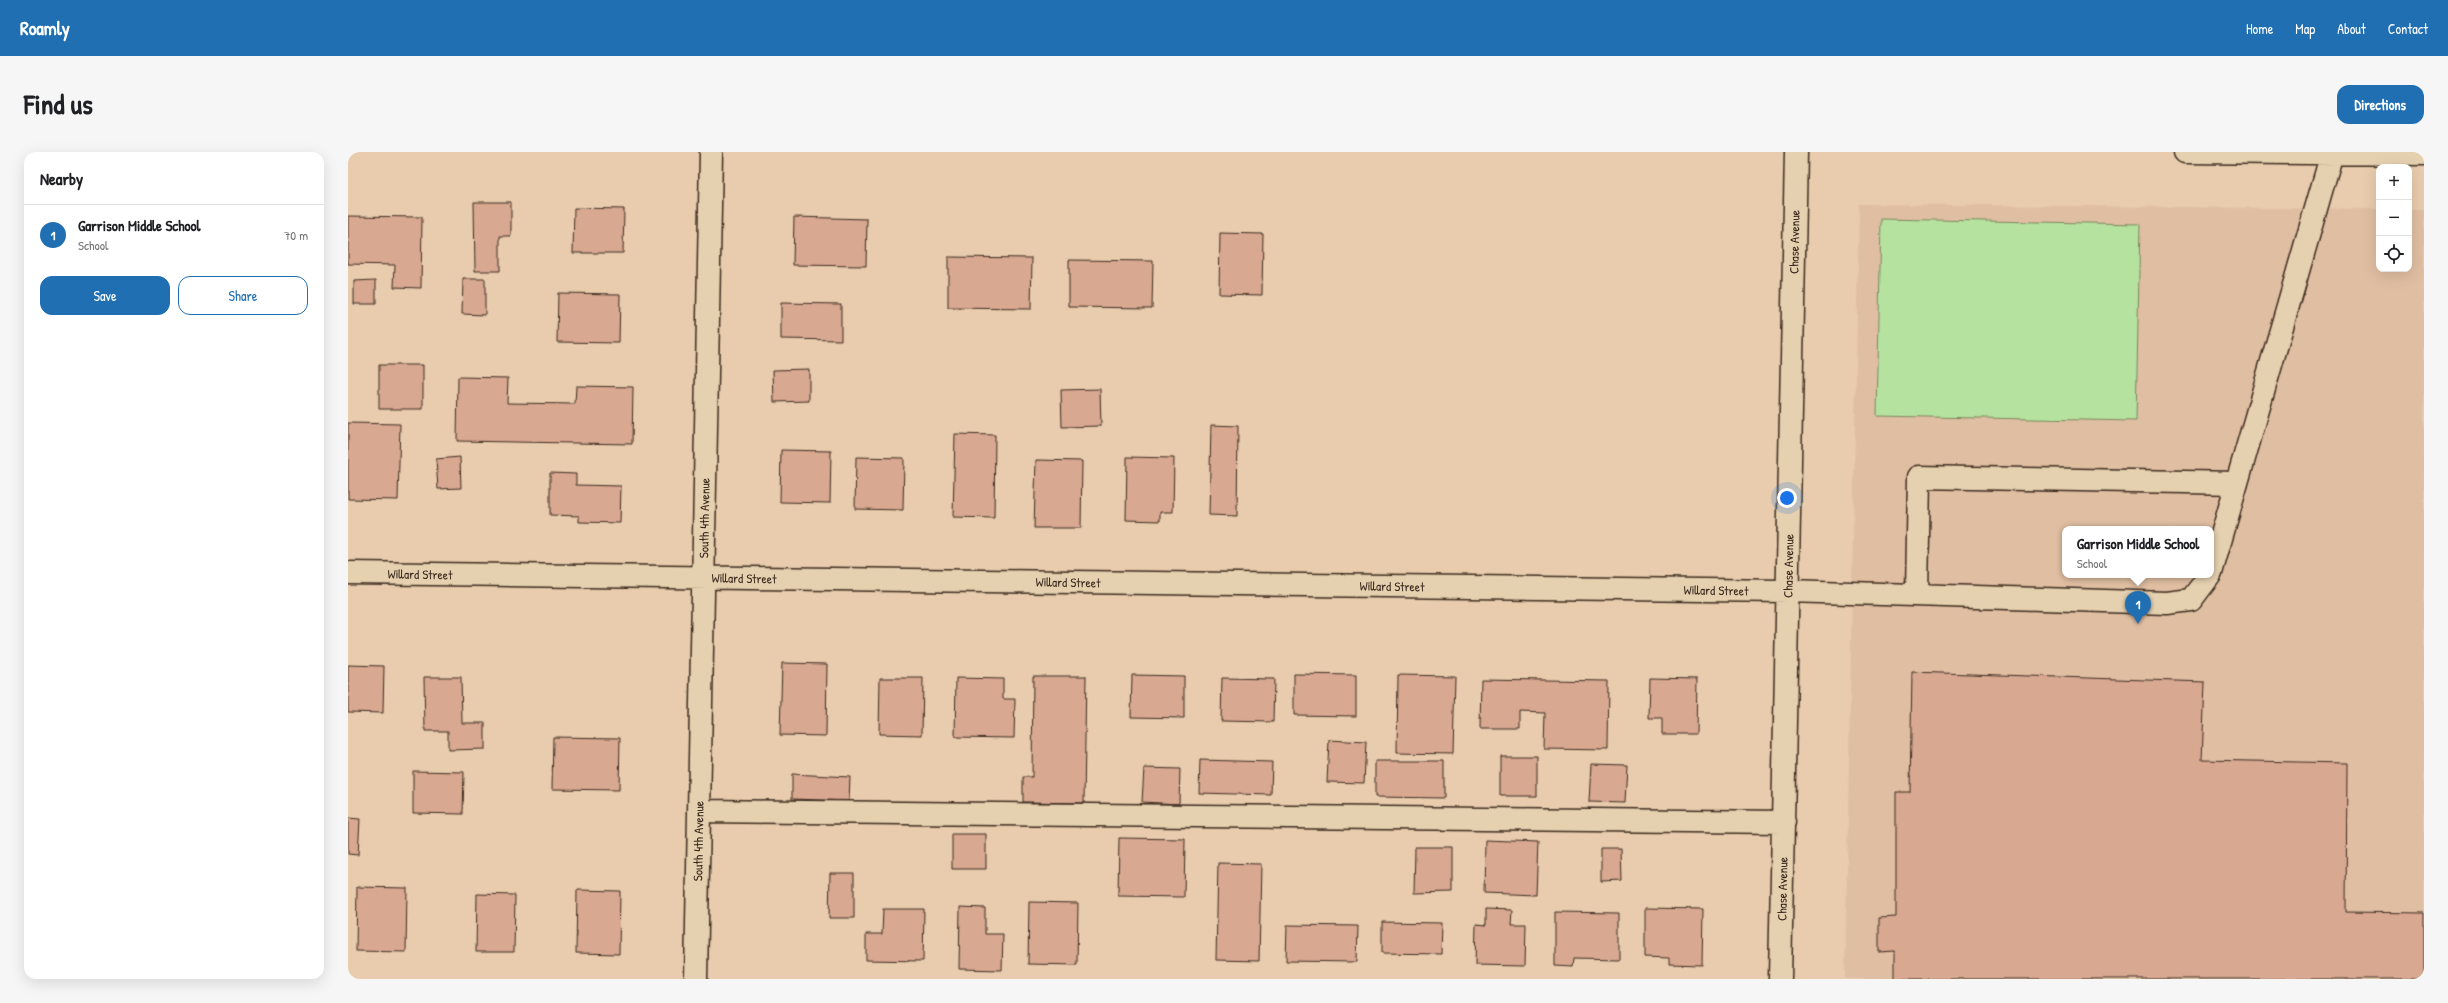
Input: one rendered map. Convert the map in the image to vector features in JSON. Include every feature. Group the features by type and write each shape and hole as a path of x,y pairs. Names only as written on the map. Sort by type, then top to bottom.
{"street":[{"name":"South 4th Avenue","path":"696,979 711,152"},
{"name":"Chase Avenue","path":"1780,979 1796,152"},
{"path":"2185,152 2424,154"},
{"path":"2214,561 2332,153"},
{"path":"1917,595 1919,477 2237,483"},
{"name":"Willard Street","path":"348,573 1788,591 2167,603 2191,600 2207,578"},
{"path":"699,811 1784,822"}],"shaded area":[{"path":"1859,204 2376,209 2376,272 2412,272 2412,210 2424,210 2424,979 1845,979"}],"green space":[{"path":"1881,219 2140,224 2136,421 1877,416"}],"building":[{"path":"474,202 511,202 511,236 500,236 500,271 475,271"},
{"path":"574,208 624,209 623,253 573,253"},
{"path":"348,216 422,217 421,288 394,287 395,265 348,264"},
{"path":"794,217 867,219 866,266 793,265"},
{"path":"1220,233 1263,234 1262,295 1219,294"},
{"path":"948,257 1032,258 1031,309 948,308"},
{"path":"1069,260 1153,261 1152,308 1069,307"},
{"path":"463,279 485,279 485,315 462,314"},
{"path":"376,280 376,304 354,304 354,281"},
{"path":"558,293 620,294 619,343 557,342"},
{"path":"781,303 841,304 841,340 781,339"},
{"path":"379,365 423,365 423,409 379,409"},
{"path":"809,369 809,401 774,402 773,370"},
{"path":"458,377 508,378 507,403 575,404 576,386 633,387 632,444 457,441"},
{"path":"1100,389 1101,426 1062,427 1061,390"},
{"path":"348,423 400,424 398,500 348,499"},
{"path":"1211,425 1238,426 1237,516 1209,515"},
{"path":"955,434 995,435 994,518 953,517"},
{"path":"781,450 831,451 830,503 780,502"},
{"path":"460,457 461,488 438,489 436,459"},
{"path":"856,457 904,458 903,510 855,509"},
{"path":"1127,457 1174,458 1173,512 1160,512 1160,521 1126,520"},
{"path":"1036,460 1082,461 1081,528 1034,528"},
{"path":"550,473 576,474 576,485 621,486 620,523 579,522 579,516 550,515"},
{"path":"782,663 827,664 826,736 780,735"},
{"path":"348,665 384,666 383,713 348,712"},
{"path":"1912,672 2205,682 2202,760 2347,763 2346,912 2424,913 2424,979 1895,979 1895,951 1879,952 1879,918 1896,917 1896,792 1910,792"},
{"path":"1294,674 1356,675 1356,716 1294,715"},
{"path":"1132,675 1184,676 1184,718 1131,717"},
{"path":"1398,675 1455,676 1453,754 1397,753"},
{"path":"1033,676 1086,676 1084,803 1023,802 1023,777 1032,777"},
{"path":"424,677 461,677 462,723 485,723 485,749 448,750 448,731 425,731"},
{"path":"880,678 923,678 922,735 879,734"},
{"path":"956,678 1003,679 1003,699 1015,699 1014,738 955,737"},
{"path":"1222,678 1274,679 1273,722 1221,721"},
{"path":"1650,678 1697,679 1696,734 1662,734 1662,718 1649,718"},
{"path":"1481,679 1609,681 1608,750 1544,749 1545,713 1520,712 1520,729 1480,729"},
{"path":"553,737 620,738 619,790 552,789"},
{"path":"1329,740 1366,742 1364,783 1327,782"},
{"path":"1500,756 1537,756 1537,796 1500,796"},
{"path":"1200,760 1272,762 1271,795 1199,793"},
{"path":"1375,761 1444,761 1444,798 1375,797"},
{"path":"1591,764 1627,765 1625,803 1589,802"},
{"path":"1144,768 1180,769 1179,804 1142,802"},
{"path":"413,771 464,772 463,814 413,813"},
{"path":"792,774 850,777 849,801 792,799"},
{"path":"348,818 360,819 358,855 348,854"},
{"path":"952,834 986,834 986,869 952,869"},
{"path":"1119,838 1185,839 1184,897 1118,896"},
{"path":"1485,840 1538,842 1536,895 1484,893"},
{"path":"1415,847 1453,847 1453,892 1414,893"},
{"path":"1601,849 1621,849 1622,881 1601,882"},
{"path":"1218,863 1261,864 1259,961 1216,960"},
{"path":"830,873 854,873 854,918 829,918"},
{"path":"357,887 407,888 406,952 356,951"},
{"path":"577,890 620,891 619,954 576,953"},
{"path":"477,894 515,895 514,952 476,952"},
{"path":"1029,902 1078,903 1077,965 1028,964"},
{"path":"960,907 985,908 985,934 1003,934 1002,970 959,969"},
{"path":"1645,908 1703,909 1702,965 1669,964 1669,958 1645,957"},
{"path":"883,909 924,909 923,961 866,960 866,934 882,934"},
{"path":"1486,909 1512,910 1511,924 1526,924 1525,966 1475,965 1476,924 1486,925"},
{"path":"1555,912 1619,913 1619,959 1574,958 1573,967 1555,966"},
{"path":"1382,922 1442,923 1441,954 1382,953"},
{"path":"1287,925 1358,926 1357,962 1286,961"}],"place":[{"name":"Garrison Middle School","path":"2138,624"}]}
